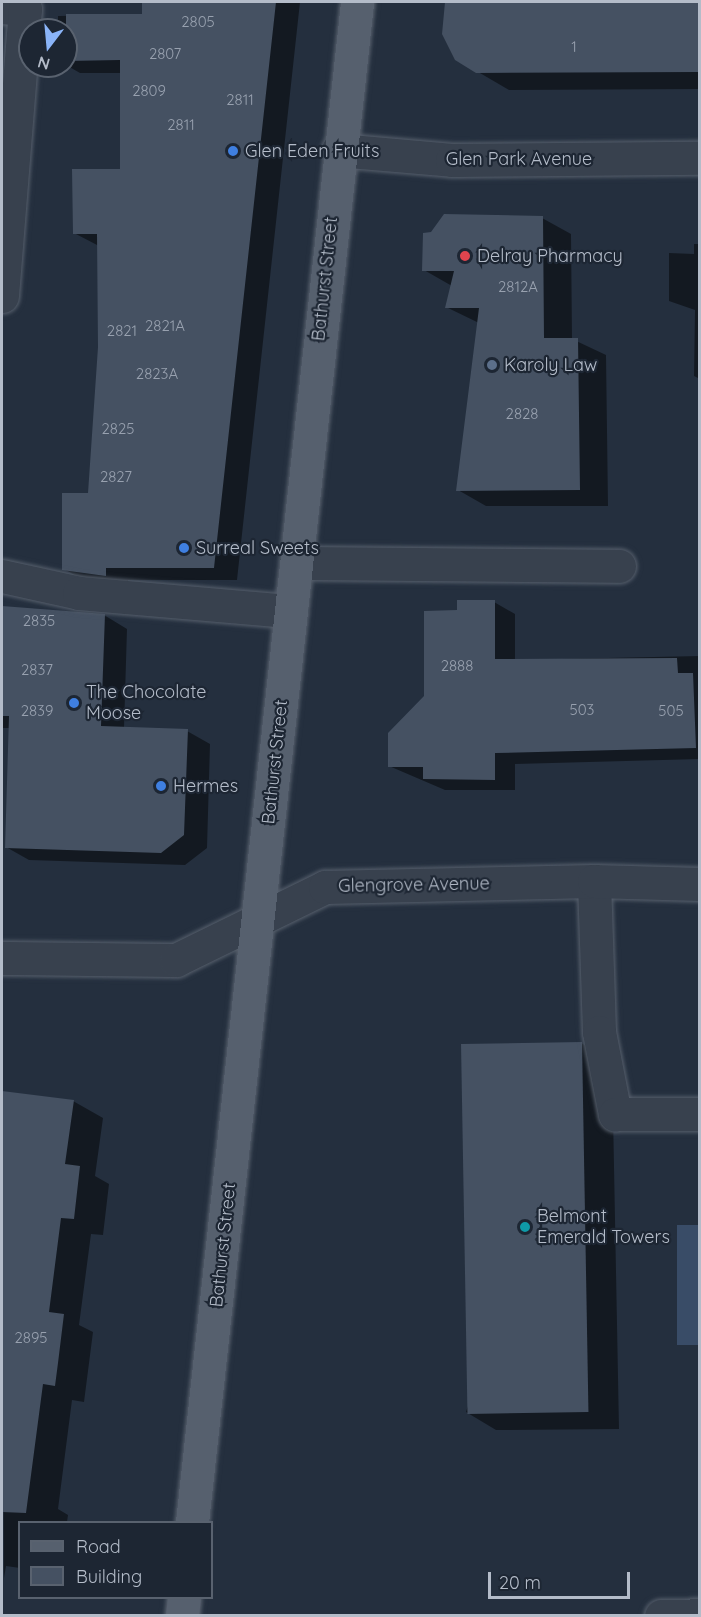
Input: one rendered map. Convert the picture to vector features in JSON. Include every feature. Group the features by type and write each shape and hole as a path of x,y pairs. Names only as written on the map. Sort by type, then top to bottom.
{"main road":[{"name":"Bathurst Street","path":"192,1521 259,922 338,150 357,2"},
{"path":"182,1616 184,1599"}],"street":[{"path":"2,296 23,6"},
{"name":"Glen Park Avenue","path":"338,150 452,160 699,158"},
{"path":"296,563 619,566"},
{"path":"2,576 79,592 291,611"},
{"path":"594,881 599,1032 615,1114 699,1114"},
{"name":"Glengrove Avenue","path":"2,958 176,960 259,922 325,887 594,881 699,884"},
{"path":"661,1616 699,1615"}],"water":[{"path":"677,1225 699,1225 699,1345 677,1345"}],"building":[{"path":"142,2 276,2 214,568 106,568 106,576 62,570 62,493 88,493 98,347 97,234 73,234 72,169 120,169 120,60 78,61 78,18 66,18 66,14 142,14"},
{"path":"445,2 699,2 699,72 476,73 455,60 442,34"},
{"path":"444,214 543,216 544,338 578,338 580,490 456,491 479,308 445,308 454,271 422,271 423,233 431,232"},
{"path":"457,600 495,600 495,659 677,658 678,673 693,673 696,748 495,753 495,780 423,779 423,767 388,767 388,733 424,696 424,611 457,610"},
{"path":"2,606 105,614 101,726 188,729 184,835 161,853 5,848 9,716 2,716"},
{"name":"Belmont Emerald Towers","path":"582,1042 588,1412 467,1414 461,1044"},
{"path":"2,1091 74,1100 65,1164 80,1166 74,1219 61,1218 49,1312 64,1314 55,1386 43,1384 26,1513 2,1512"}],"place":[{"name":"Glen Eden Fruits","path":"233,151"},
{"name":"Delray Pharmacy","path":"465,256"},
{"name":"Karoly Law","path":"492,365"},
{"name":"Surreal Sweets","path":"184,548"},
{"name":"The Chocolate Moose","path":"74,703"},
{"name":"Hermes","path":"161,786"},
{"name":"Belmont Emerald Towers","path":"525,1227"}]}
